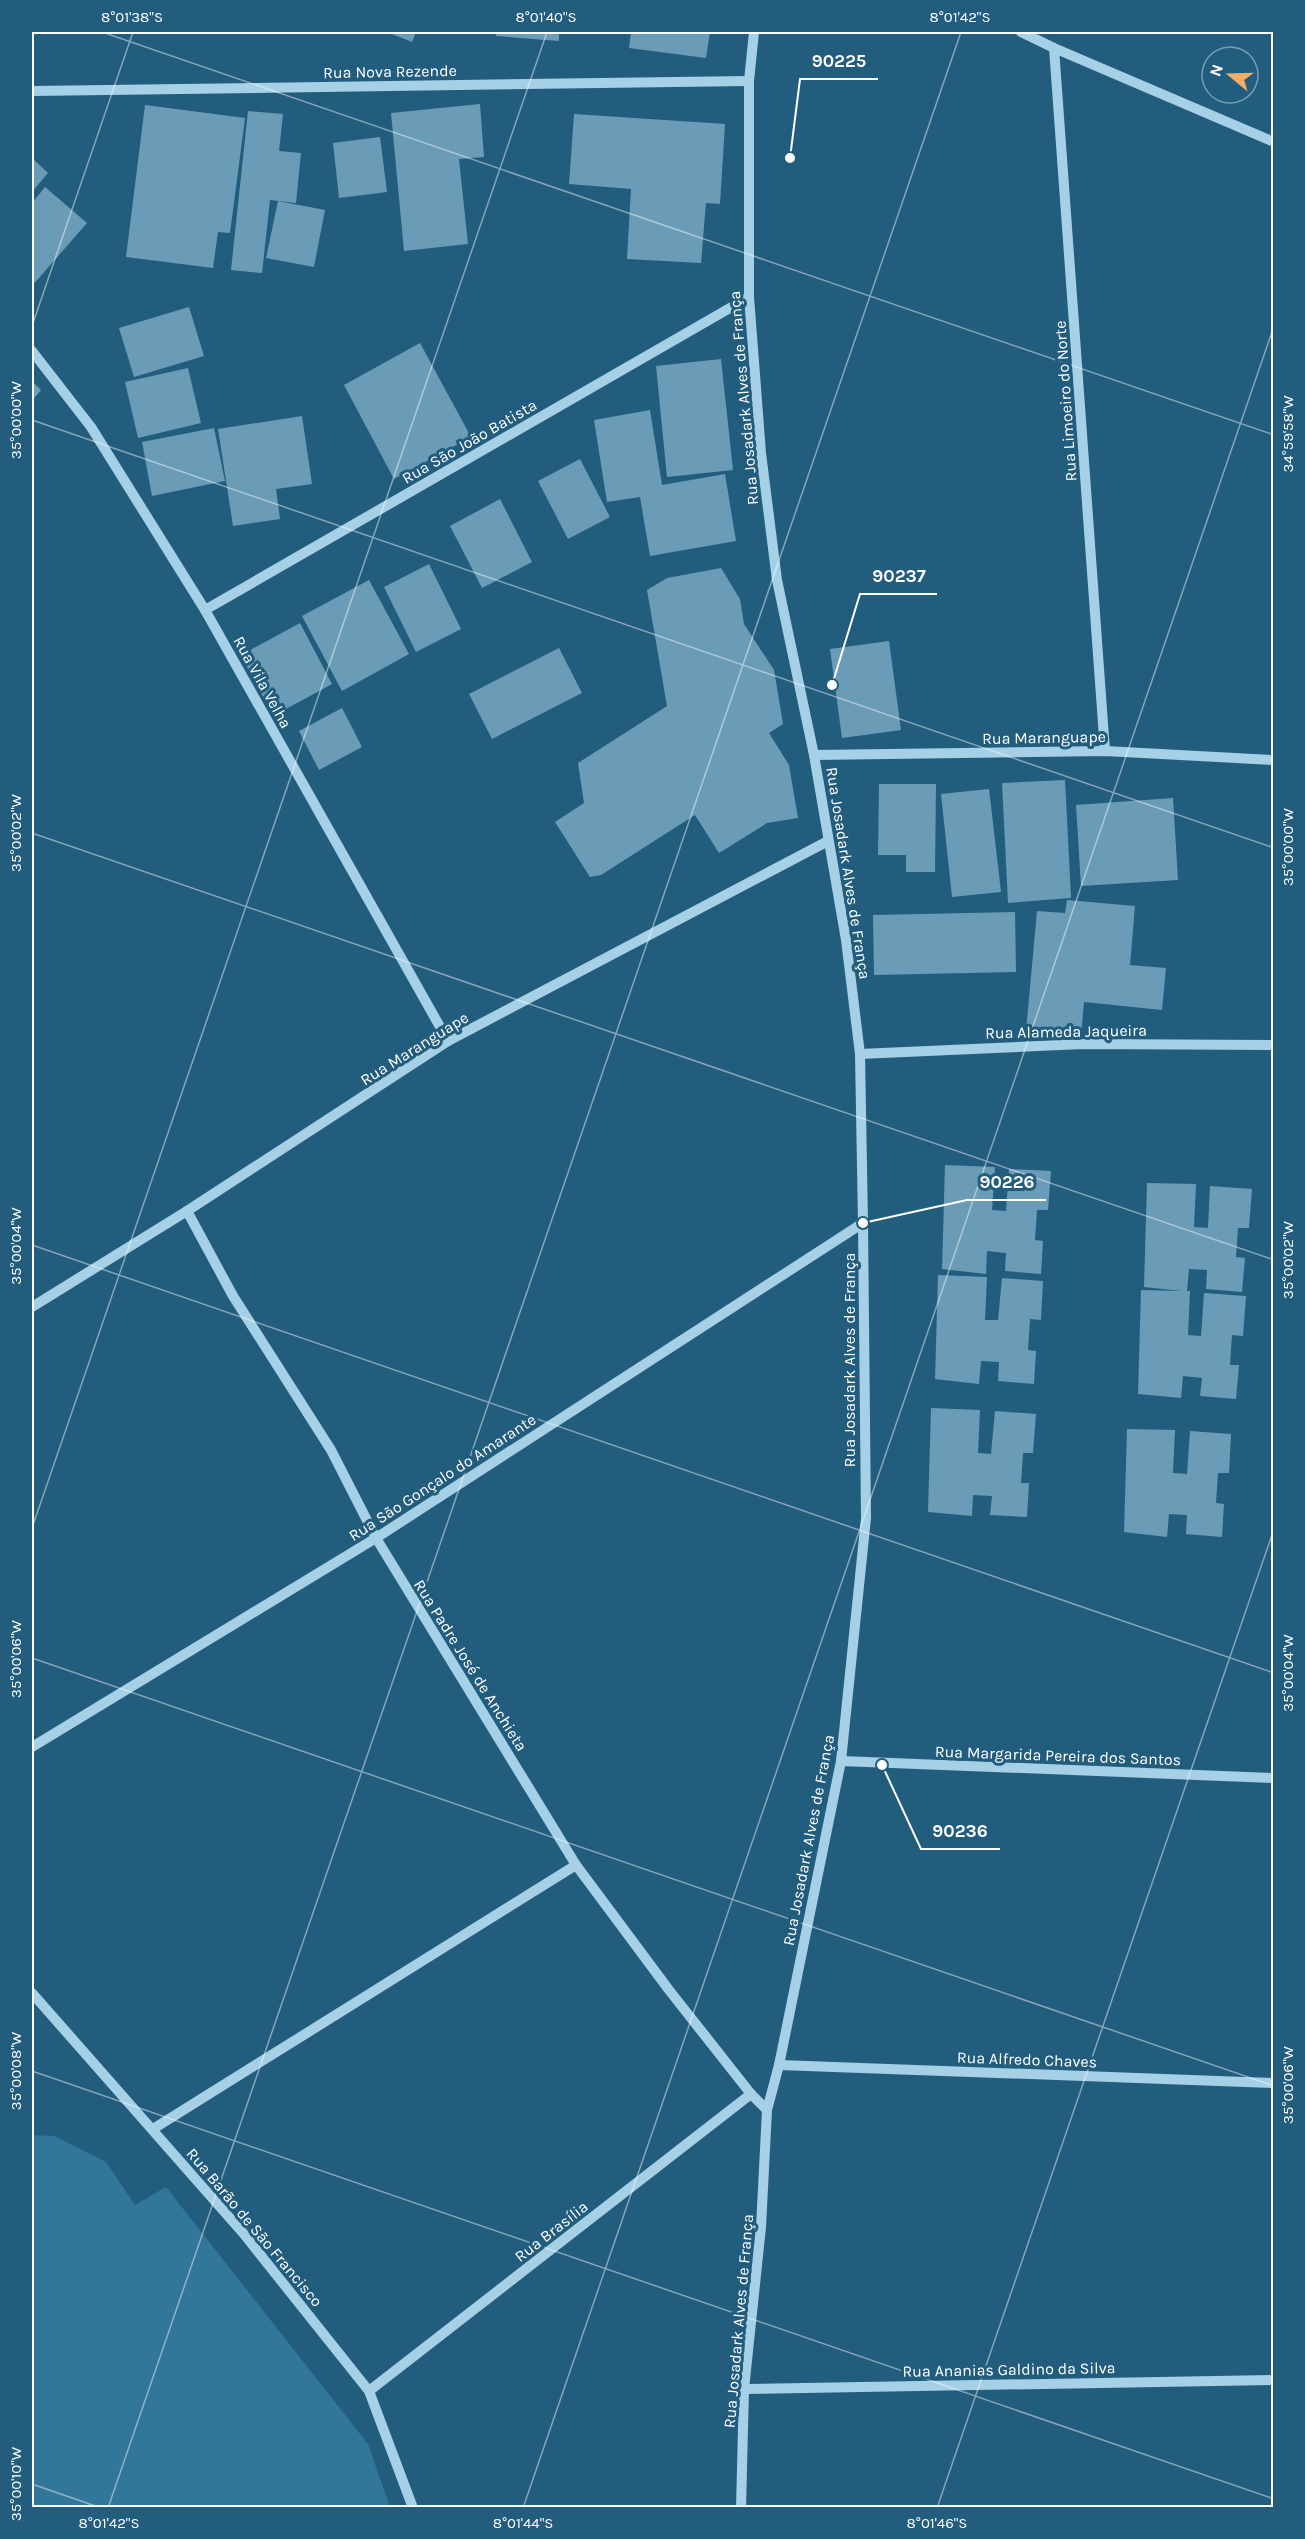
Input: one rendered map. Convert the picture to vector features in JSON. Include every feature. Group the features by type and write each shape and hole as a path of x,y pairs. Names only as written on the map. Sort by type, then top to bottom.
{"street":[{"name":"Rua Josadark Alves de França","path":"741,2508 744,2389 761,2227 767,2110 779,2065 841,1761 866,1518 860,1054 846,940 814,755 777,580 761,453 749,297 749,81 754,32"},
{"path":"1021,32 1274,142"},
{"name":"Rua Limoeiro do Norte","path":"1054,48 1105,751"},
{"name":"Rua Nova Rezende","path":"32,91 749,81"},
{"name":"Rua São João Batista","path":"205,610 749,297"},
{"name":"Rua Vila Velha","path":"32,351 91,427 205,610 448,1041"},
{"name":"Rua Maranguape","path":"814,755 1105,751 1274,760"},
{"name":"Rua Maranguape","path":"32,1307 448,1041 828,841"},
{"name":"Rua Alameda Jaqueira","path":"860,1054 1083,1044 1274,1045"},
{"name":"Rua Padre José de Anchieta","path":"187,1210 233,1296 331,1450 375,1538 576,1864 751,2094 767,2110"},
{"name":"Rua São Gonçalo do Amarante","path":"32,1747 375,1538 863,1222"},
{"name":"Rua Margarida Pereira dos Santos","path":"841,1761 1274,1778"},
{"path":"153,2129 576,1864"},
{"name":"Rua Barão de São Francisco","path":"32,1993 243,2233 369,2391 413,2508"},
{"name":"Rua Alfredo Chaves","path":"779,2065 1274,2083"},
{"name":"Rua Brasília","path":"369,2391 751,2094"},
{"name":"Rua Ananias Galdino da Silva","path":"744,2389 1274,2380"}],"shaded area":[{"path":"32,2135 54,2136 106,2162 135,2205 166,2187 368,2444 390,2507 32,2507"}],"building":[{"path":"387,32 416,32 412,42"},
{"path":"497,32 559,32 559,41 496,36"},
{"path":"631,32 710,32 706,58 629,48"},
{"path":"480,104 484,157 459,159 468,244 404,251 391,113"},
{"path":"145,105 245,118 230,233 218,232 213,268 126,257"},
{"path":"248,111 283,114 279,151 301,153 296,203 270,200 262,273 231,270"},
{"path":"574,114 725,124 720,204 706,203 701,263 627,259 631,189 569,184"},
{"path":"380,137 387,192 339,198 333,143"},
{"path":"32,158 48,173 32,192"},
{"path":"45,187 87,223 32,286 32,203"},
{"path":"278,201 325,210 314,267 266,258"},
{"path":"189,307 204,356 134,377 119,328"},
{"path":"420,343 471,437 394,479 344,385"},
{"path":"721,359 733,470 667,477 656,366"},
{"path":"188,368 201,423 138,438 125,382"},
{"path":"32,381 41,390 32,401"},
{"path":"650,410 662,485 725,474 736,541 650,556 640,497 607,502 594,420"},
{"path":"302,416 312,484 276,489 280,519 233,526 218,429"},
{"path":"214,428 225,481 152,496 142,442"},
{"path":"580,459 610,517 568,539 538,481"},
{"path":"500,499 532,562 482,588 450,526"},
{"path":"429,564 461,629 416,652 384,587"},
{"path":"721,568 740,599 744,624 774,670 783,724 769,733 789,765 798,818 767,823 719,853 695,815 601,875 590,877 555,822 584,803 578,763 667,706 647,590 667,578"},
{"path":"369,580 409,654 342,691 302,616"},
{"path":"300,623 332,684 273,716 241,655"},
{"path":"889,641 901,730 842,738 830,649"},
{"path":"559,648 582,693 492,739 469,694"},
{"path":"342,708 362,747 319,770 299,731"},
{"path":"1065,780 1071,898 1008,903 1002,783"},
{"path":"879,784 936,784 935,872 906,872 906,855 878,855"},
{"path":"989,789 1001,892 952,897 941,794"},
{"path":"1173,798 1178,880 1081,886 1076,805"},
{"path":"1067,900 1135,906 1130,965 1166,968 1162,1010 1084,1002 1081,1036 1026,1031 1037,911 1065,913"},
{"path":"1015,912 1016,972 874,975 873,915"},
{"path":"945,1165 995,1167 992,1210 1006,1211 1009,1169 1051,1171 1048,1210 1037,1210 1035,1240 1043,1241 1041,1274 1005,1271 1006,1253 987,1251 986,1274 942,1269"},
{"path":"1147,1183 1196,1184 1194,1227 1208,1228 1210,1186 1252,1189 1249,1228 1238,1228 1236,1257 1245,1258 1242,1292 1206,1289 1207,1270 1189,1269 1187,1291 1190,1291 1188,1335 1201,1336 1204,1293 1246,1296 1243,1336 1232,1335 1230,1365 1239,1365 1236,1399 1200,1396 1202,1378 1183,1376 1181,1398 1138,1394 1141,1290 1182,1291 1144,1287"},
{"path":"938,1275 987,1277 985,1320 998,1320 1002,1278 1043,1281 1041,1320 1030,1319 1028,1350 1036,1351 1034,1384 998,1381 999,1362 981,1361 979,1384 935,1379"},
{"path":"931,1408 980,1410 978,1453 991,1454 995,1411 1036,1414 1033,1453 1023,1453 1021,1483 1029,1483 1027,1517 990,1515 992,1496 973,1495 972,1516 928,1512"},
{"path":"1127,1429 1175,1430 1173,1473 1187,1474 1190,1431 1231,1434 1229,1473 1218,1473 1216,1503 1224,1504 1222,1537 1186,1534 1187,1515 1169,1514 1167,1537 1124,1532"}],"place":[{"name":"90225","path":"790,158"},
{"name":"90237","path":"832,685"},
{"name":"90226","path":"863,1223"},
{"name":"90236","path":"882,1765"}]}
